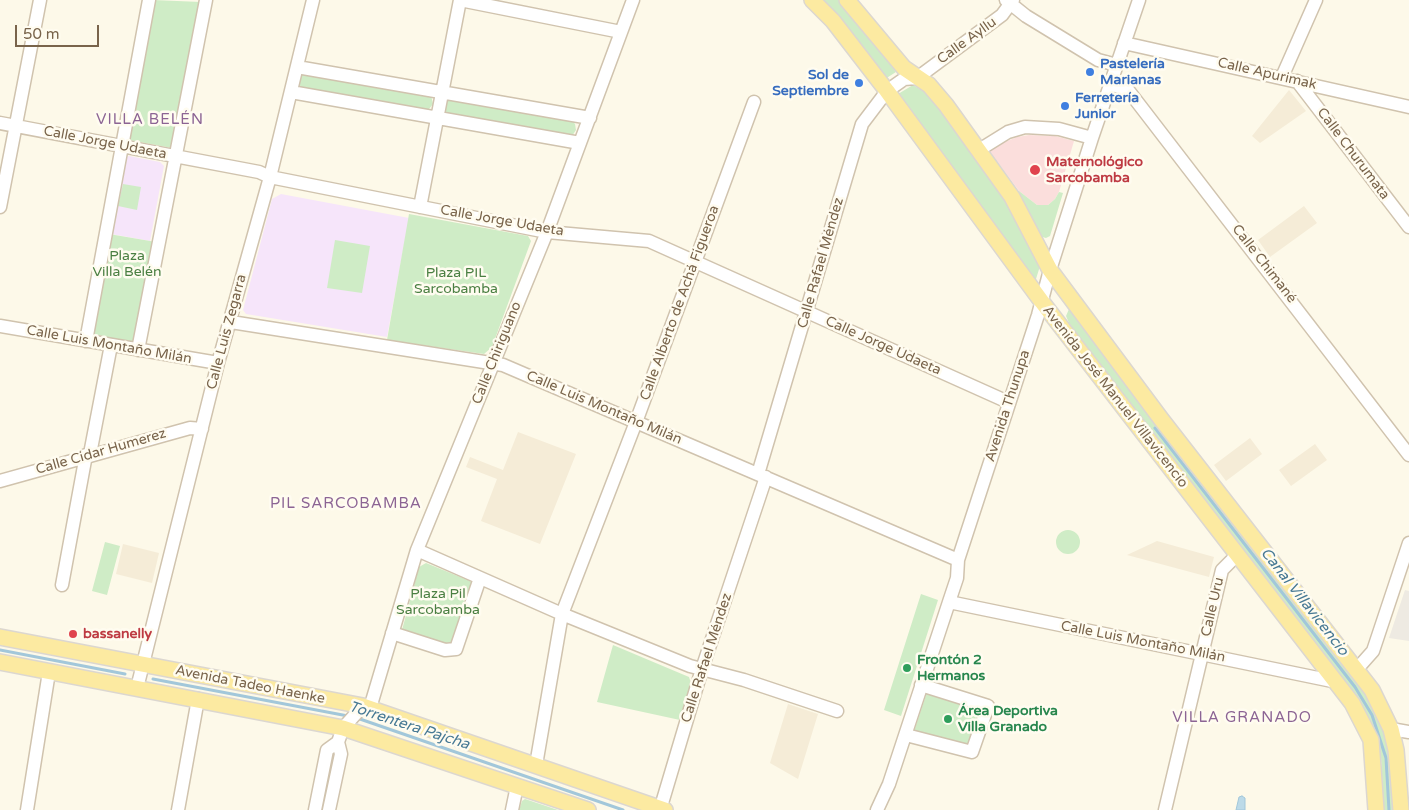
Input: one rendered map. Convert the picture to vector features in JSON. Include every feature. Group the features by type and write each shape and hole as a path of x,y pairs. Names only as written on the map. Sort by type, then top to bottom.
{"main road":[{"name":"Avenida José Manuel Villavicencio","path":"812,0 833,21 887,91 1042,302 1352,703 1371,740 1376,810"},
{"name":"Avenida José Manuel Villavicencio","path":"847,0 904,68 929,85 979,150 1012,198 1050,270 1161,419 1357,669 1382,708 1391,729 1396,750 1401,810"},
{"name":"Avenida Tadeo Haenke","path":"0,637 142,664 353,720 536,765 662,810"},
{"name":"Avenida Tadeo Haenke","path":"0,662 198,699 353,720 517,786 588,810"}],"street":[{"path":"0,207 40,0"},
{"path":"86,341 149,0"},
{"path":"138,350 206,0"},
{"name":"Calle Luis Zegarra","path":"137,688 218,363 270,177 313,0"},
{"path":"420,207 460,0 622,32"},
{"name":"Calle Chiriguano","path":"329,810 341,754 353,720 392,633 417,550 547,232 633,0"},
{"name":"Avenida Thunupa","path":"877,810 889,784 906,735 957,578 958,560 1042,302 1050,270 1092,138 1139,0"},
{"path":"1282,77 1316,0"},
{"path":"1010,2 1098,60 1117,65"},
{"name":"Calle Ayllu","path":"917,78 1002,15 1010,2"},
{"name":"Calle Apurimak","path":"1124,43 1282,77 1409,108"},
{"path":"297,67 590,118"},
{"name":"Calle Rafael Méndez","path":"662,810 702,669 762,476 862,124 887,91 904,79 917,78"},
{"name":"Calle Churumata","path":"1297,81 1409,227"},
{"name":"Calle Chimané","path":"1110,84 1128,90 1409,455"},
{"path":"291,92 580,143"},
{"name":"Calle Alberto de Achá Figueroa","path":"536,765 562,614 696,262 754,102"},
{"name":"Calle Jorge Udaeta","path":"0,123 259,172 270,177 547,232 648,242 808,311 1008,402"},
{"path":"979,150 1008,132 1025,127 1059,129 1092,138"},
{"name":"Calle Luis Montaño Milán","path":"231,322 493,362 958,560"},
{"name":"Calle Luis Montaño Milán","path":"0,326 218,363"},
{"path":"62,585 111,345"},
{"name":"Calle Cidar Humerez","path":"0,481 190,428 202,429"},
{"path":"1357,669 1373,651 1409,543"},
{"path":"417,550 562,614 702,669 744,680 837,711"},
{"name":"Calle Uru","path":"1165,810 1222,570 1237,555"},
{"path":"392,633 445,650 456,649 480,578"},
{"name":"Calle Luis Montaño Milán","path":"949,602 1337,682"},
{"path":"26,810 49,672"},
{"path":"906,735 972,752 988,706 921,685"},
{"path":"178,810 198,699"},
{"name":"Calle Chiriguano","path":"315,810 327,750 353,720"},
{"path":"1391,729 1409,732"},
{"path":"512,810 517,786"}],"shaded area":[{"path":"1289,90 1306,111 1260,143 1252,136"},
{"name":"Maternológico Sarcobamba","path":"1029,135 1055,136 1074,141 1059,192 1048,205 1037,205 1019,191 988,149 1017,137"},
{"path":"129,156 160,162 164,166 150,241 111,234 125,157"},
{"path":"281,194 409,218 387,337 246,314 243,310 272,199"},
{"path":"1304,206 1317,223 1270,257 1258,240"},
{"path":"518,432 576,454 540,544 481,521 497,479 466,467 470,457 503,470"},
{"path":"1250,438 1262,454 1226,481 1214,465"},
{"path":"1315,444 1327,460 1291,486 1279,470"},
{"path":"1157,541 1214,557 1209,577 1127,555"},
{"path":"123,544 159,553 152,583 116,574"},
{"path":"1405,590 1409,591 1409,641 1389,638"},
{"path":"788,704 818,714 798,779 770,763"}],"green space":[{"path":"153,0 201,2 172,148 129,140"},
{"path":"820,0 840,0 896,72 885,79"},
{"path":"299,72 431,95 433,104 429,109 422,110 302,88 298,84"},
{"path":"913,85 931,96 1003,197 1040,266 1036,279 1033,281 898,94"},
{"path":"450,98 572,120 576,130 572,136 448,114 443,108"},
{"path":"123,184 141,187 137,210 118,206"},
{"path":"1019,191 1037,205 1048,205 1059,192 1063,193 1050,236 1046,238 1039,236 1013,192"},
{"name":"Plaza PIL Sarcobamba","path":"409,214 528,236 531,241 492,347 484,354 387,340"},
{"name":"Plaza Villa Belén","path":"109,234 156,242 134,342 130,343 94,334"},
{"path":"335,240 370,246 362,293 327,288"},
{"path":"1069,309 1364,692 1377,714 1387,738 1391,757 1395,810 1384,810 1381,758 1370,721 1357,699 1069,323 1066,316"},
{"path":"1068,530 1073,531 1079,537 1079,547 1073,553 1068,554 1063,553 1057,547 1056,542 1057,537 1063,531"},
{"path":"105,542 120,546 107,595 92,591"},
{"name":"Plaza Pil Sarcobamba","path":"426,563 470,581 473,584 450,647 402,630 419,567"},
{"name":"Frontón 2 Hermanos","path":"921,594 938,600 901,716 884,710"},
{"path":"613,645 689,677 691,683 680,720 597,702"},
{"name":"Área Deportiva Villa Granado","path":"928,689 981,706 968,748 914,731"},
{"path":"525,799 558,810 519,810 522,801"}],"water":[{"path":"1239,797 1245,798 1245,810 1236,810"}],"waterway":[{"name":"Canal Villavicencio","path":"1155,428 1355,687 1372,715 1386,758 1389,810"},
{"name":"Torrentera Pajcha","path":"0,650 125,674"},
{"name":"Torrentera Pajcha","path":"153,679 348,716"},
{"name":"Torrentera Pajcha","path":"357,718 623,810"}],"place":[{"name":"Pastelería Marianas","path":"1090,72"},
{"name":"Sol de Septiembre","path":"859,83"},
{"name":"Ferretería Junior","path":"1065,106"},
{"name":"Maternológico Sarcobamba","path":"1035,170"},
{"name":"bassanelly","path":"73,634"},
{"name":"Frontón 2 Hermanos","path":"907,668"},
{"name":"Área Deportiva Villa Granado","path":"948,719"}],"district":[{"name":"VILLA BELÉN","path":"150,120"},
{"name":"PIL SARCOBAMBA","path":"346,504"},
{"name":"VILLA GRANADO","path":"1242,718"}]}
